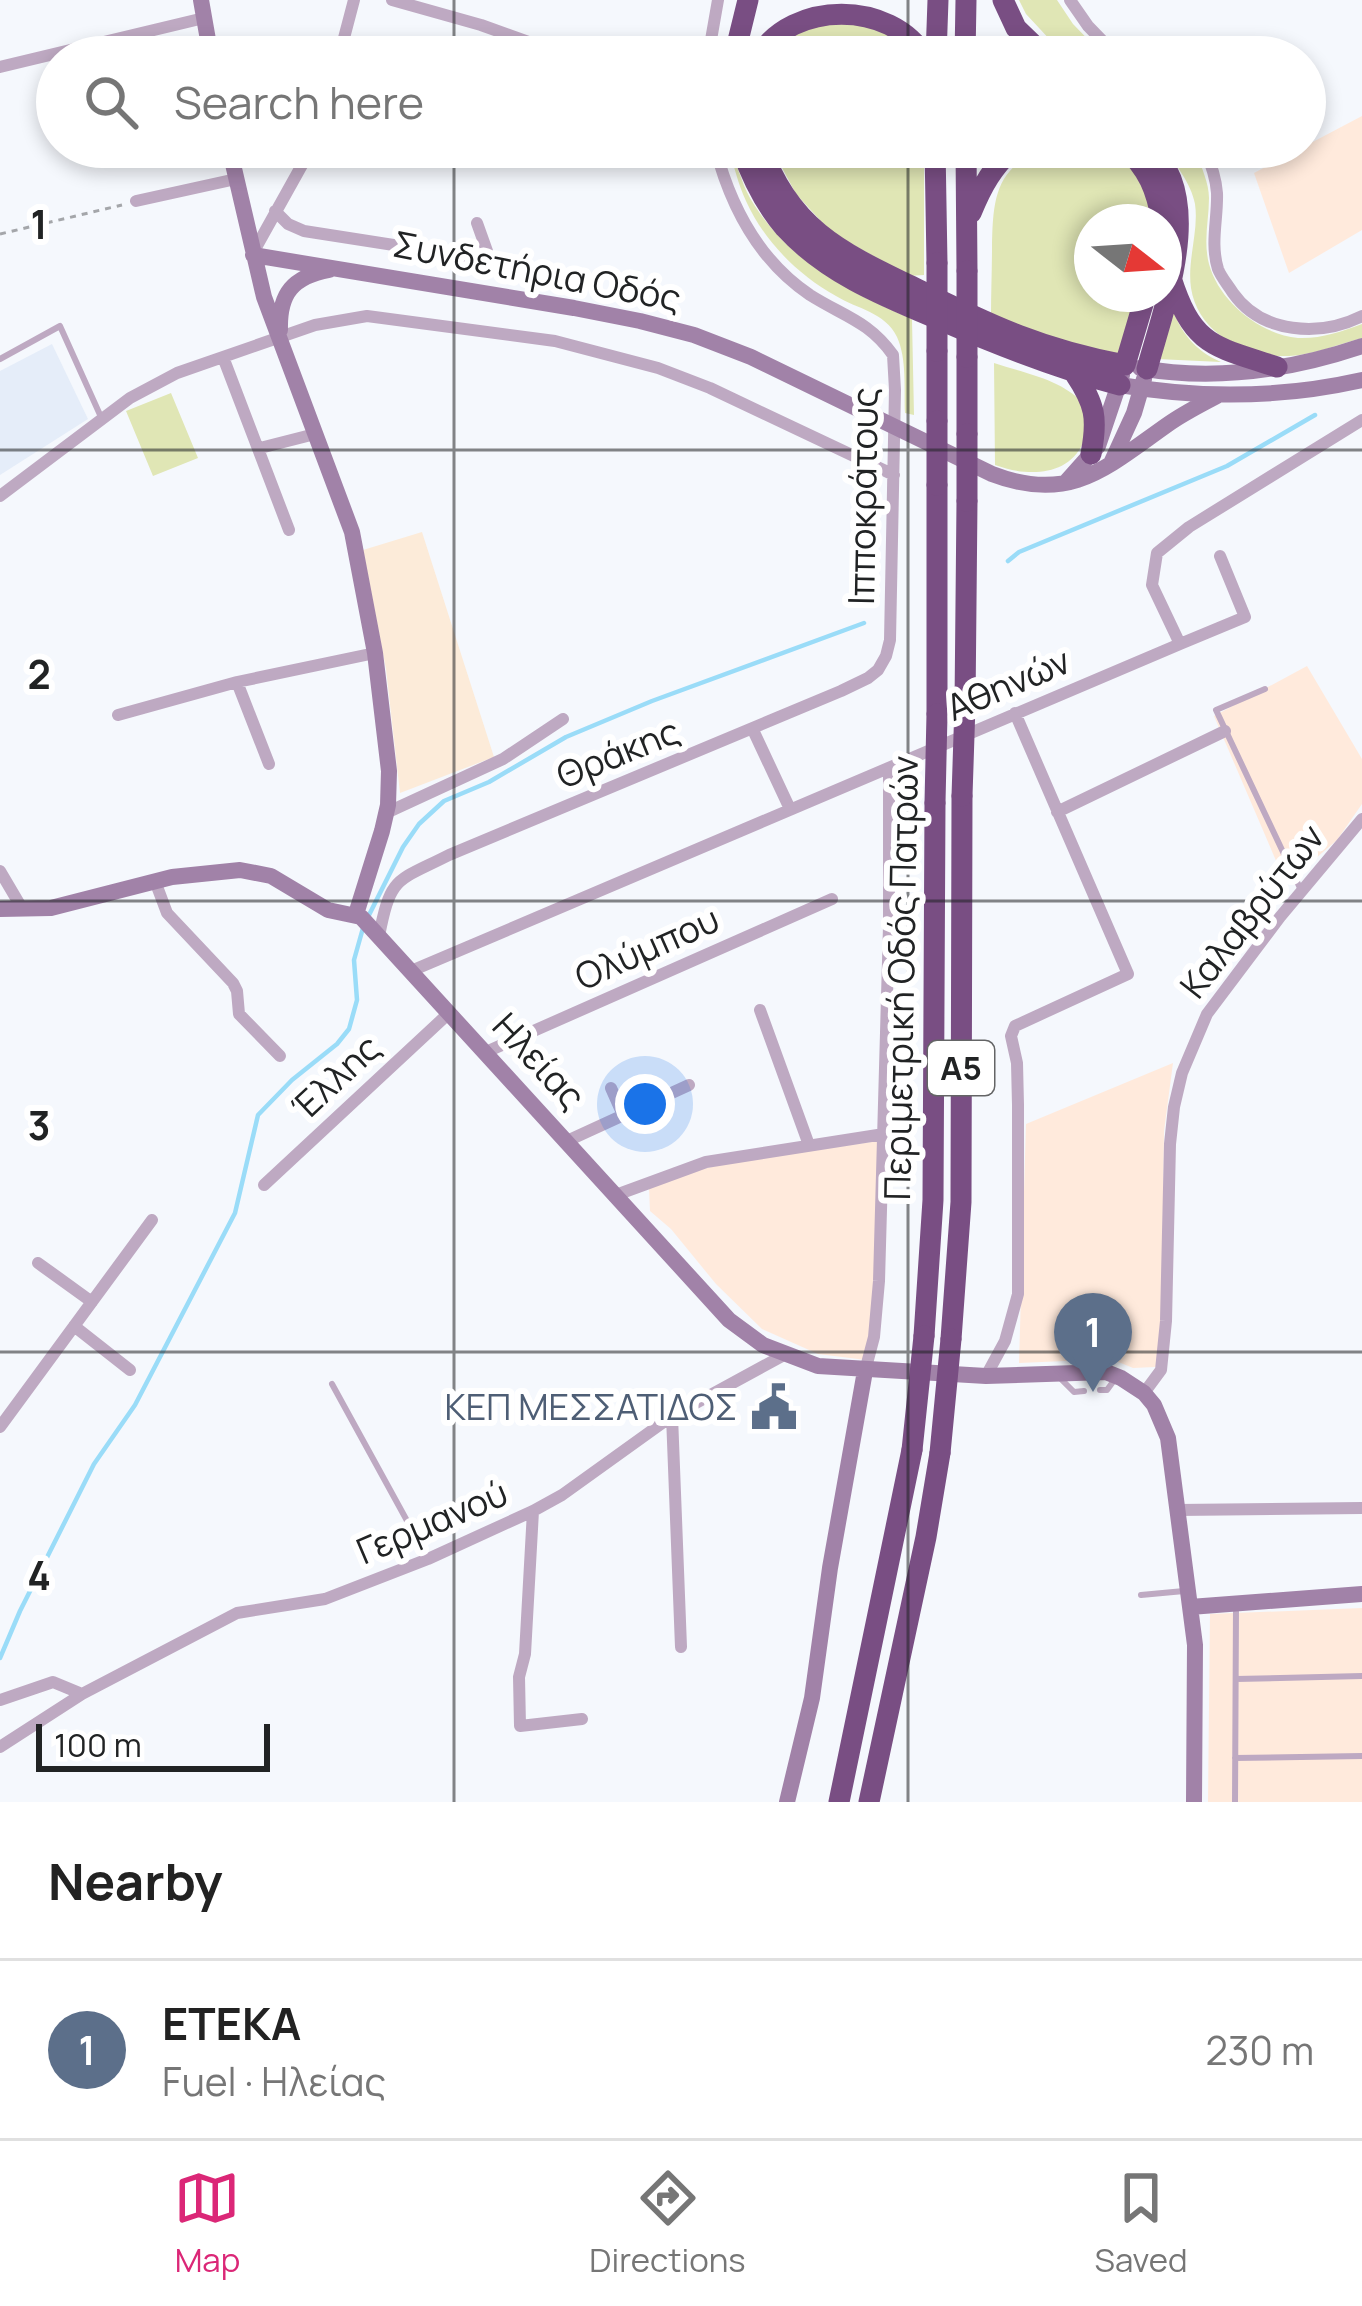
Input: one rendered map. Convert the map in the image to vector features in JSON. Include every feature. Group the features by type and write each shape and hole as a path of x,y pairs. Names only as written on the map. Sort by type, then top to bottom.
{"highway":[{"path":"739,36 748,0"},
{"path":"937,36 938,0"},
{"path":"965,0 965,36"},
{"path":"1003,0 1024,36"},
{"path":"769,36 791,15 821,4 841,3 866,6 891,18 912,36"},
{"path":"749,168 785,228 828,266 872,291 1075,374 1133,377"},
{"path":"770,168 792,206 854,260 1018,337 1133,377"},
{"name":"Περιμετρική Οδός Πατρών","path":"839,1802 912,1450 933,1200 935,168"},
{"name":"Περιμετρική Οδός Πατρών","path":"869,1802 940,1454 961,1202 966,168"},
{"path":"967,224 994,168"},
{"path":"1144,168 1159,204"},
{"path":"1166,168 1177,204"},
{"path":"1182,310 1213,346 1277,368"},
{"path":"1133,377 1143,312"},
{"path":"1133,377 1159,312"},
{"path":"1075,374 1093,405 1100,460"}],"main road":[{"path":"0,909 75,903 209,872 256,872 279,880 336,914 367,924 389,771 375,653 352,532 264,297 234,168"},
{"name":"Συνδετήρια Οδός","path":"253,255 640,321 694,335 751,357 1014,483 1036,487 1064,483 1100,460 1106,429 1133,377"},
{"path":"280,337 279,309 292,285 317,272 340,268"},
{"path":"1133,377 1277,368 1362,346"},
{"path":"1133,377 1216,396 1293,392 1362,380"},
{"path":"1100,460 1216,396"},
{"name":"Ηλείας","path":"367,924 728,1320 763,1346 818,1366 865,1370 986,1376 1089,1371 1118,1377 1144,1393"},
{"path":"788,1802 812,1698 865,1370"},
{"path":"1144,1393 1168,1438 1189,1599 1196,1673 1195,1802"},
{"path":"1189,1599 1236,1603 1362,1594"}],"street":[{"path":"344,36 353,0"},
{"path":"392,0 511,36"},
{"path":"712,36 718,0"},
{"path":"1070,0 1098,36"},
{"path":"110,36 202,9"},
{"path":"0,68 36,57"},
{"path":"253,255 300,168"},
{"name":"Ιπποκράτους","path":"720,168 725,186 760,248 805,291 866,324 893,355 890,634"},
{"path":"1210,168 1216,186 1213,237 1218,272 1239,302 1271,324 1312,330 1362,316"},
{"path":"136,201 236,179"},
{"path":"275,211 304,231 483,260 487,251 477,223"},
{"path":"0,496 151,386 177,373 328,321 368,316 554,341 682,376 894,475"},
{"path":"223,357 289,530"},
{"path":"1180,644 1152,585 1157,553 1189,526 1362,420"},
{"path":"260,448 315,434"},
{"name":"Αθηνών","path":"411,971 1245,616 1220,556"},
{"name":"Θράκης","path":"367,924 402,879 448,855 868,678 886,656 890,634"},
{"path":"118,715 237,682 375,653"},
{"path":"237,682 269,764"},
{"path":"986,1376 1005,1341 1018,1294 1018,1092 1011,1036 1015,1026 1128,974 1015,713"},
{"path":"386,813 503,759 563,718"},
{"path":"753,730 790,809"},
{"path":"1058,812 1226,731"},
{"path":"865,1370 877,1314 889,768"},
{"name":"Καλαβρύτων","path":"1144,1393 1161,1370 1165,1337 1170,1144 1182,1073 1207,1014 1362,819"},
{"path":"0,871 23,910"},
{"path":"155,881 167,913 233,983 239,1014 280,1056"},
{"name":"Ολύμπου","path":"486,1052 832,899"},
{"path":"760,1010 809,1144"},
{"name":"Έλλης","path":"264,1185 449,1013"},
{"path":"567,1141 689,1085"},
{"path":"611,1088 623,1115"},
{"path":"616,1195 706,1162 884,1135"},
{"path":"0,1427 152,1220"},
{"path":"38,1263 92,1302"},
{"path":"74,1327 130,1370"},
{"name":"Γερμανού","path":"0,1747 82,1694 238,1613 315,1602 428,1559 533,1510 562,1495 672,1416 784,1355"},
{"path":"672,1416 681,1647"},
{"path":"1177,1510 1362,1508"},
{"path":"533,1510 525,1654 519,1677 520,1726 582,1719"},
{"path":"0,1700 53,1682 82,1694"}],"lane":[{"path":"0,359 60,326 103,420"},
{"path":"1264,689 1216,710 1302,892"},
{"path":"1054,1373 1073,1392 1084,1391"},
{"path":"1100,1390 1107,1390 1118,1377"},
{"path":"332,1384 428,1559"},
{"path":"1141,1595 1189,1599"},
{"path":"1235,1802 1236,1603"},
{"path":"1236,1679 1362,1676"},
{"path":"1235,1758 1362,1756"}],"path":[{"path":"0,234 136,201"}],"shaded area":[{"path":"1362,116 1362,230 1289,273 1254,173 1263,168 1326,168 1326,135"},
{"path":"52,344 88,419 0,475 0,371"},
{"path":"422,532 494,757 400,793 386,669 363,550"},
{"path":"1307,666 1362,759 1362,804 1337,840 1286,884 1214,716"},
{"path":"1173,1063 1164,1131 1161,1358 1155,1367 1133,1368 1111,1359 1019,1363 1026,1124"},
{"path":"878,1141 873,1309 866,1360 818,1354 762,1329 650,1211 649,1188 694,1171"},
{"path":"1362,1608 1362,1802 1208,1802 1210,1614"}],"green space":[{"path":"1019,0 1057,0 1085,36 1046,36"},
{"path":"870,16 892,36 787,36 792,30"},
{"path":"735,168 765,220 801,257 842,285 912,319 914,415 905,413 902,355 892,329 878,316 822,288 784,256 753,216"},
{"path":"782,168 924,168 924,275 908,276 831,232 796,194"},
{"path":"1013,168 1135,168 1139,174 1151,204 1074,204 1074,312 1133,312 1120,356 991,316 993,229 1001,186"},
{"path":"1178,168 1202,168 1209,192 1209,264 1231,303 1255,323 1283,335 1314,337 1362,324 1362,338 1289,356 1256,353 1213,330 1195,304 1191,288 1196,214"},
{"path":"1169,312 1174,312 1190,340 1221,362 1157,359"},
{"path":"994,363 1053,382 1083,403 1084,439 1067,463 1032,472 995,465"},
{"path":"171,393 198,458 153,476 126,411"}],"waterway":[{"path":"1008,561 1019,552 1227,466 1315,415"},
{"path":"368,917 403,847 444,801 489,782 566,737 864,623"},
{"path":"0,1658 94,1464 135,1405 235,1213 258,1115 349,1029 357,1000 354,960 363,928"}],"place":[{"name":"ΕΤΕΚΑ","path":"1093,1392"},
{"name":"ΚΕΠ ΜΕΣΣΑΤΙΔΟΣ","path":"774,1407"}]}
